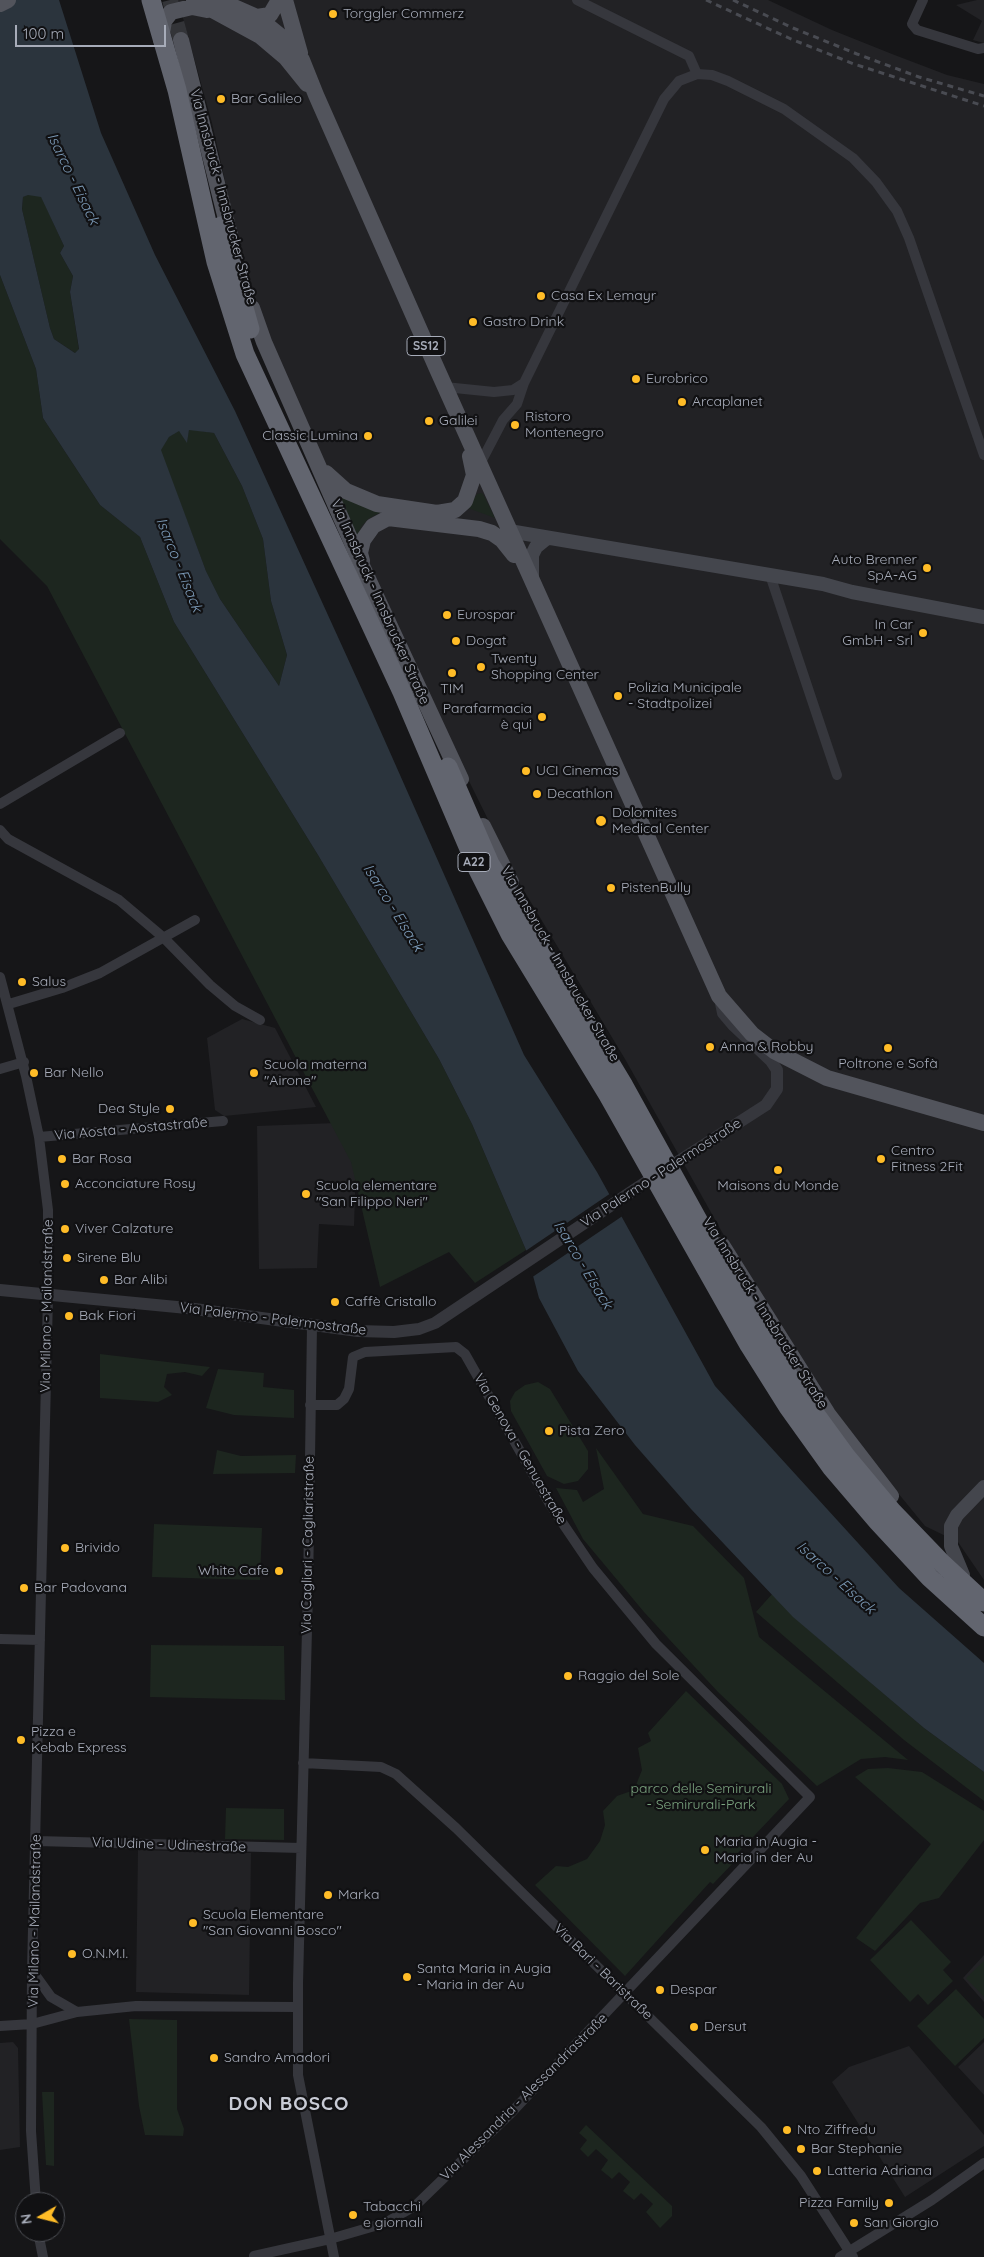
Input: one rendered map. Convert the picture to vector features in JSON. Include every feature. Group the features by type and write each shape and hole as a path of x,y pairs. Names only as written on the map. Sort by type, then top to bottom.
{"highway":[{"name":"A22","path":"151,0 177,90 216,262 245,354 402,692 478,870 510,934 608,1095 749,1345 788,1407 831,1467 878,1522 930,1578 984,1627"},
{"name":"A22","path":"164,0 190,88 227,249 256,348 413,686 490,864 624,1086 762,1336 803,1398 846,1456 892,1512 943,1564 984,1602"}],"main road":[{"path":"0,4 8,0"},
{"path":"146,0 161,41 188,131 199,154 216,178"},
{"path":"194,0 214,5 260,36 286,58 316,95"},
{"path":"257,18 270,14 279,0"},
{"path":"285,0 302,60"},
{"path":"161,41 164,22 171,12 192,7 214,5"},
{"name":"SS12","path":"214,5 257,18 284,39 302,60 445,387 719,996"},
{"name":"Via Innsbruck - Innsbrucker Straße","path":"182,40 245,288 264,342 363,568 502,867 728,1256 828,1414 892,1498 984,1595"},
{"path":"319,466 346,492 377,504 426,512 455,510 466,501 474,475 463,426"},
{"path":"363,568 360,553 363,540 373,526 382,520 400,518 461,526 492,533 509,548 533,581"},
{"path":"509,530 547,538 633,550 984,617"},
{"path":"533,581 532,555 536,547 547,538"},
{"path":"962,614 984,626"},
{"path":"719,996 752,1034 774,1050 827,1078 984,1123"},
{"path":"608,1047 611,1075 628,1115 695,1233 728,1256"},
{"path":"963,1575 951,1546 951,1526 957,1515 984,1487"}],"street":[{"path":"576,0 689,56 697,74"},
{"path":"923,0 912,24 917,30 978,49 984,48"},
{"path":"480,464 503,420 517,404 524,383 664,99 679,81 697,74 712,75 728,81 784,109 853,158 876,182 897,211 909,238 984,456"},
{"path":"445,387 494,392 513,390 524,383"},
{"path":"770,576 837,775"},
{"path":"0,804 120,733"},
{"path":"0,830 8,840 118,900 164,938 210,985 235,1006 260,1020"},
{"path":"9,1004 62,988 100,973 195,920"},
{"name":"Via Milano - Mailandstraße","path":"0,977 24,1062 39,1137 48,1210 37,1841 32,1970 31,2132 35,2192"},
{"name":"Via Palermo - Palermostraße","path":"0,1290 187,1308 312,1326 394,1332 419,1329 435,1323 766,1105 777,1089 777,1070 723,1013 719,996"},
{"path":"0,1069 24,1062"},
{"name":"Via Aosta - Aostastraße","path":"39,1137 223,1121"},
{"name":"Via Cagliari - Cagliaristraße","path":"312,1326 298,2075 334,2257"},
{"name":"Via Genova - Genuastraße","path":"310,1405 337,1405 344,1399 349,1389 353,1357 364,1352 456,1347 465,1354 550,1506 593,1568 656,1644 810,1798"},
{"path":"0,1639 40,1640"},
{"name":"Via Bari - Baristraße","path":"303,1763 381,1767 396,1774 456,1828 624,1994 712,2077 786,2155 815,2196 851,2254"},
{"name":"Via Alessandria - Alessandriastraße","path":"254,2256 330,2239 385,2223 415,2206 509,2115 810,1798"},
{"name":"Via Udine - Udinestraße","path":"37,1841 301,1848"},
{"path":"32,1970 51,1997 77,2012"},
{"path":"0,2026 32,2024 77,2012 136,2006 298,2007"},
{"path":"840,2257 851,2254 984,2163"},
{"path":"40,2242 43,2257"}],"shaded area":[{"path":"178,0 768,0 832,30 892,54 947,75 984,84 984,1580 958,1542 925,1526 830,1410 736,1257 625,1059 520,884 466,775 267,340 241,252 212,123"},
{"path":"984,0 984,43 973,40 982,21 956,5"},
{"name":"Scuola materna \"Airone\"","path":"242,1019 275,1028 316,1107 224,1116 215,1110 207,1038"},
{"name":"Scuola elementare \"San Filippo Neri\"","path":"336,1123 356,1164 354,1226 319,1224 317,1268 259,1269 257,1126"},
{"name":"Scuola Elementare \"San Giovanni Bosco\"","path":"138,1850 251,1853 249,1995 136,1992"},
{"path":"984,1955 984,2002 963,1978"},
{"path":"13,2042 18,2048 20,2147 0,2150 0,2043"},
{"path":"984,2042 984,2095 958,2067"},
{"path":"909,2046 984,2135 984,2146 905,2197 832,2082 849,2067"}],"green space":[{"path":"28,194 41,196 64,246 60,253 73,276 70,292 79,350 75,353 54,339 50,328 22,209 23,197"},
{"path":"0,275 36,369 43,418 100,505 140,537 174,622 318,855 439,1059 472,1124 526,1250 475,1283 449,1252 380,1287 351,1162 47,586 0,539"},
{"path":"189,429 214,433 242,486 263,539 271,601 287,655 279,686 220,599 206,571 160,450 169,437 179,430 187,442"},
{"path":"329,482 385,510 368,519 361,527 356,542"},
{"path":"481,493 495,518 468,508 477,494"},
{"path":"100,1354 210,1367 202,1376 185,1372 167,1374 164,1387 172,1395 158,1402 100,1398"},
{"path":"218,1369 264,1373 263,1387 294,1390 294,1418 234,1415 206,1408"},
{"name":"Pista Zero","path":"538,1382 550,1389 588,1451 588,1469 578,1481 564,1484 547,1476 511,1411 510,1401 515,1392 525,1385"},
{"path":"596,1448 643,1514 693,1526 744,1578 759,1637 908,1760 885,1757 861,1759 817,1786 718,1692 644,1612 583,1539 556,1488 577,1490 583,1502 604,1489"},
{"path":"217,1450 241,1456 296,1455 295,1473 213,1474"},
{"path":"154,1524 262,1528 260,1580 152,1577"},
{"path":"773,1593 794,1617 924,1728 984,1772 984,1801 904,1740 756,1612"},
{"path":"151,1645 284,1646 285,1700 150,1697"},
{"name":"parco delle Semirurali - Semirurali-Park","path":"686,1691 782,1784 789,1799 734,1857 736,1860 713,1884 710,1882 625,1976 535,1885 556,1866 568,1867 587,1859 600,1841 605,1825 603,1811 617,1796 634,1790 642,1770 638,1748 651,1741 648,1733"},
{"path":"888,1768 922,1772 984,1811 984,1840 939,1898 920,1903 875,1951 856,1938 931,1844 855,1777 868,1769"},
{"path":"226,1808 284,1809 284,1840 225,1839"},
{"path":"911,1920 951,1962 943,1970 953,1981 928,2005 918,1994 910,2002 870,1960"},
{"path":"984,1961 984,1997 966,1978"},
{"path":"956,1989 984,2019 984,2038 955,2066 917,2026"},
{"path":"129,2019 177,2020 177,2109 184,2129 183,2136 145,2135 139,2106"},
{"path":"42,2092 54,2092 54,2166 46,2165"},
{"path":"586,2125 672,2206 672,2216 660,2228 646,2212 653,2204 641,2193 634,2200 623,2191 630,2182 619,2172 612,2179 601,2170 608,2160 596,2149 588,2157 580,2149 587,2140 579,2133"}],"water":[{"name":"Isarco - Eisack","path":"0,0 59,0 101,133 155,255 235,411 373,714 524,1055 597,1172 715,1386 899,1588 984,1663 984,1772 924,1728 793,1617 691,1509 635,1445 578,1371 539,1298 526,1250 472,1124 439,1059 318,855 174,622 140,537 100,505 43,418 36,369 0,275","holes":["28,195 41,197 64,246 60,253 73,276 70,292 79,349 75,353 54,339 50,328 22,209 23,197","189,430 214,433 242,486 263,539 271,601 287,655 279,686 220,599 206,571 161,450 169,437 179,431 187,443"]}],"pier":[{"path":"611,1193 624,1215 531,1278 524,1252"}],"tunnel":[{"path":"170,0 181,40"}],"railway":[{"path":"706,0 791,39 854,64 984,106"},
{"path":"733,0 793,28 857,54 919,77 984,96"}],"place":[{"name":"Torggler Commerz","path":"333,14"},
{"name":"Bar Galileo","path":"221,99"},
{"name":"Casa Ex Lemayr","path":"541,296"},
{"name":"Gastro Drink","path":"473,322"},
{"name":"Eurobrico","path":"636,379"},
{"name":"Arcaplanet","path":"682,402"},
{"name":"Galilei","path":"429,421"},
{"name":"Ristoro Montenegro","path":"515,425"},
{"name":"Classic Lumina","path":"368,436"},
{"name":"Auto Brenner SpA-AG","path":"927,568"},
{"name":"Eurospar","path":"447,615"},
{"name":"In Car GmbH - Srl","path":"923,633"},
{"name":"Dogat","path":"456,641"},
{"name":"Twenty Shopping Center","path":"481,667"},
{"name":"TIM","path":"452,673"},
{"name":"Polizia Municipale - Stadtpolizei","path":"618,696"},
{"name":"Parafarmacia è qui","path":"542,717"},
{"name":"UCI Cinemas","path":"526,771"},
{"name":"Decathlon","path":"537,794"},
{"name":"Dolomites Medical Center","path":"601,821"},
{"name":"PistenBully","path":"611,888"},
{"name":"Salus","path":"22,982"},
{"name":"Anna & Robby","path":"710,1047"},
{"name":"Poltrone e Sofà","path":"888,1048"},
{"name":"Bar Nello","path":"34,1073"},
{"name":"Scuola materna \"Airone\"","path":"254,1073"},
{"name":"Dea Style","path":"170,1109"},
{"name":"Bar Rosa","path":"62,1159"},
{"name":"Centro Fitness 2Fit","path":"881,1159"},
{"name":"Maisons du Monde","path":"778,1170"},
{"name":"Acconciature Rosy","path":"65,1184"},
{"name":"Scuola elementare \"San Filippo Neri\"","path":"306,1194"},
{"name":"Viver Calzature","path":"65,1229"},
{"name":"Sirene Blu","path":"67,1258"},
{"name":"Bar Alibi","path":"104,1280"},
{"name":"Caffè Cristallo","path":"335,1302"},
{"name":"Bak Fiori","path":"69,1316"},
{"name":"Pista Zero","path":"549,1431"},
{"name":"Brivido","path":"65,1548"},
{"name":"White Cafe","path":"279,1571"},
{"name":"Bar Padovana","path":"24,1588"},
{"name":"Raggio del Sole","path":"568,1676"},
{"name":"Pizza e Kebab Express","path":"21,1740"},
{"name":"Maria in Augia - Maria in der Au","path":"705,1850"},
{"name":"Marka","path":"328,1895"},
{"name":"Scuola Elementare \"San Giovanni Bosco\"","path":"193,1923"},
{"name":"O.N.M.I.","path":"72,1954"},
{"name":"Santa Maria in Augia - Maria in der Au","path":"407,1977"},
{"name":"Despar","path":"660,1990"},
{"name":"Dersut","path":"694,2027"},
{"name":"Sandro Amadori","path":"214,2058"},
{"name":"Nto Ziffredu","path":"787,2130"},
{"name":"Bar Stephanie","path":"801,2149"},
{"name":"Latteria Adriana","path":"817,2171"},
{"name":"Pizza Family","path":"889,2203"},
{"name":"Tabacchi e giornali","path":"353,2215"},
{"name":"San Giorgio","path":"854,2223"}],"district":[{"name":"DON BOSCO","path":"289,2104"}]}
